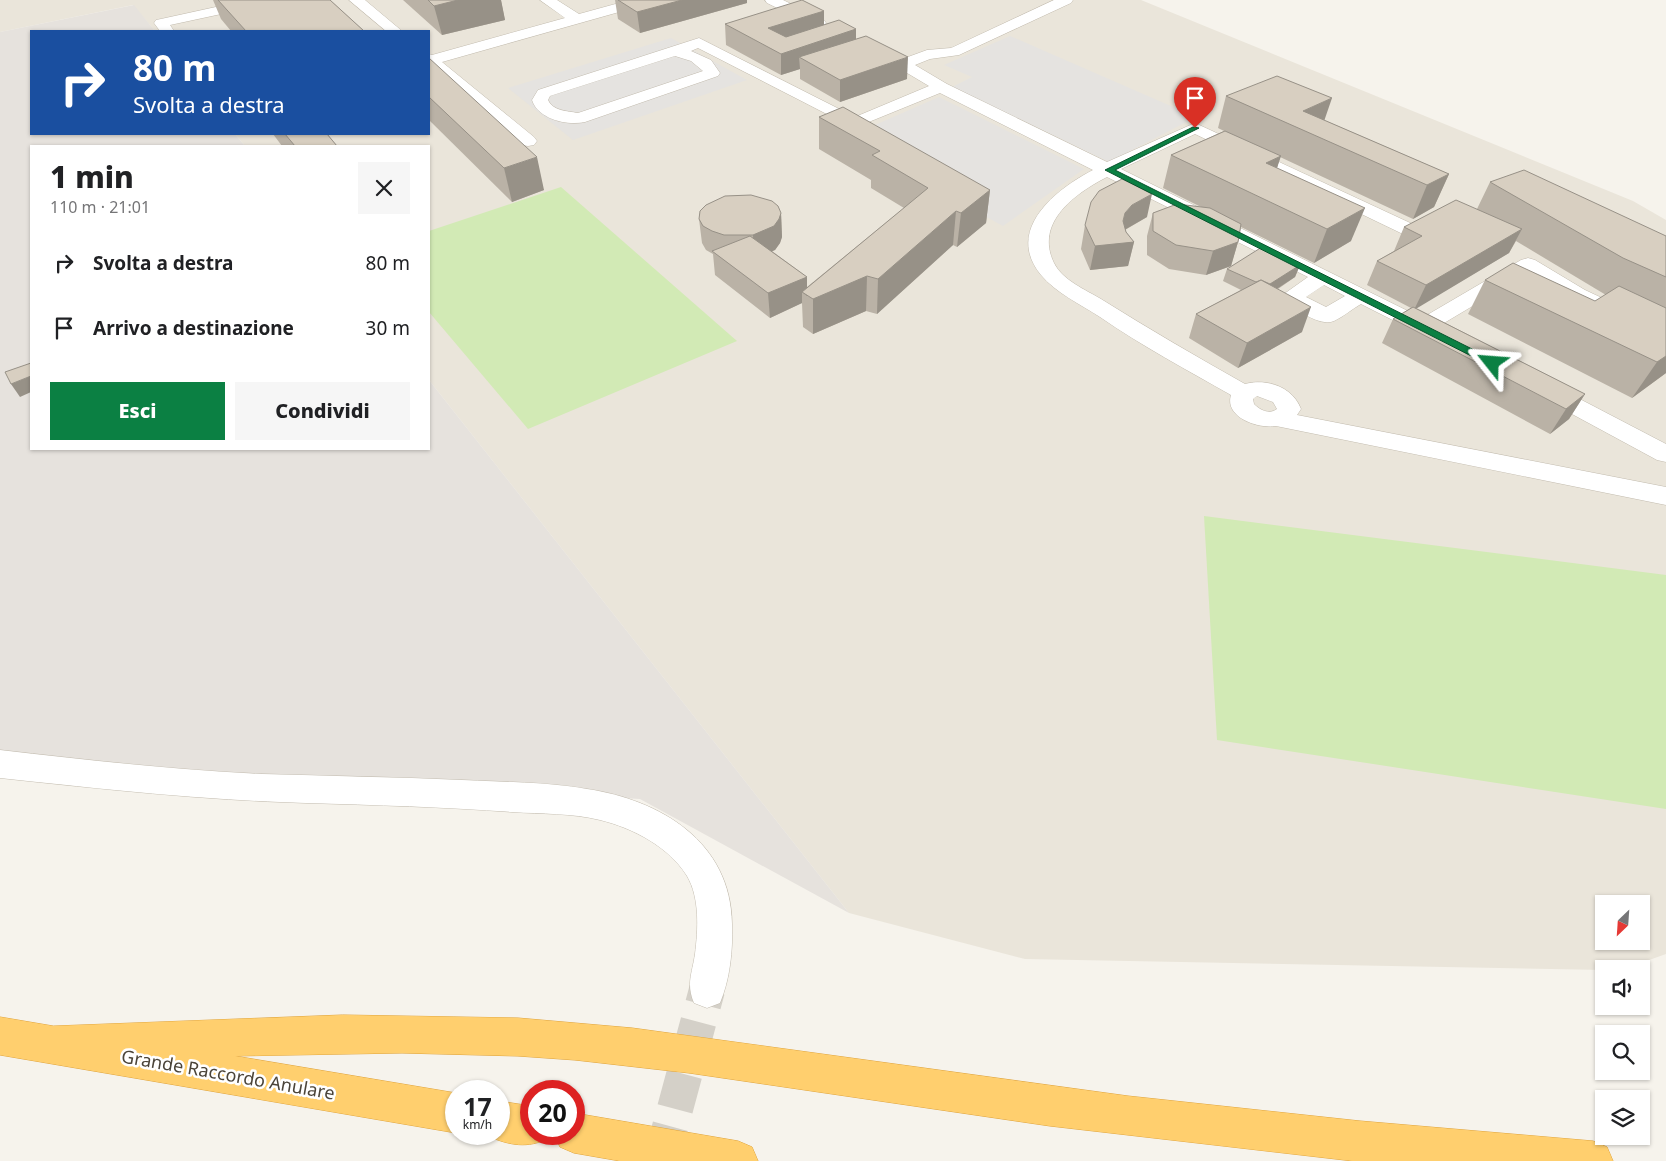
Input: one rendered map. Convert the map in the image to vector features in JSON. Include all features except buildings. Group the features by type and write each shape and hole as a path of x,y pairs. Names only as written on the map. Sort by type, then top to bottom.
{"highway":[{"path":"52,1045 370,1032 528,1038 672,1050 973,1096 1281,1135 1593,1161"},
{"name":"Grande Raccordo Anulare","path":"0,1036 445,1111"},
{"path":"585,1135 738,1161"}],"street":[{"path":"166,30 161,23 268,0"},
{"path":"356,0 393,30"},
{"path":"547,0 576,20"},
{"path":"430,60 646,0"},
{"path":"772,0 833,30"},
{"path":"903,64 927,55 954,52 1066,0"},
{"path":"927,55 932,46 950,37"},
{"path":"494,113 540,100 544,93 699,43 854,123 941,87"},
{"path":"540,100 542,106 553,114 579,118 712,73 709,65 694,56 674,51"},
{"path":"886,56 941,87 1449,340"},
{"path":"430,61 494,113 530,132 566,117"},
{"path":"1414,232 1195,128 1109,170 1083,184 1062,199 1046,215 1039,234 1039,253 1048,270 1078,294 1116,319 1244,393 1257,389 1265,390 1273,392 1285,400 1289,409 1283,417 1277,419 1666,496"},
{"path":"1423,326 1528,264 1578,294 1666,336"},
{"path":"1323,277 1291,298 1327,316 1360,295"},
{"path":"1527,381 1666,454"},
{"path":"0,764 203,785 453,792 587,803 614,810 640,819 672,838 687,850 702,868 712,893 716,918 714,954 708,990"}],"shaded area":[{"path":"0,0 1141,0 1633,201 1666,220 1666,954 1649,960 1595,960 1595,970 1025,959 849,913 430,381 430,145 244,145 236,135 430,135 430,30 154,30 133,5 0,32"},
{"path":"134,5 154,30 30,30 30,135 236,135 244,145 30,145 30,450 430,450 430,381 849,913 640,799 0,765 0,32"},
{"path":"1010,36 1196,117 1109,162 952,87 972,77 944,65"},
{"path":"671,38 747,80 573,140 508,88"},
{"path":"939,97 1084,169 1003,226 843,139"}],"green space":[{"path":"561,187 737,341 528,429 430,313 430,231"},
{"path":"1204,516 1666,575 1666,809 1217,740"}],"tunnel":[{"path":"661,1161 707,990"}],"route":[{"path":"1195,128 1109,170 1423,326 1492,363"}]}
